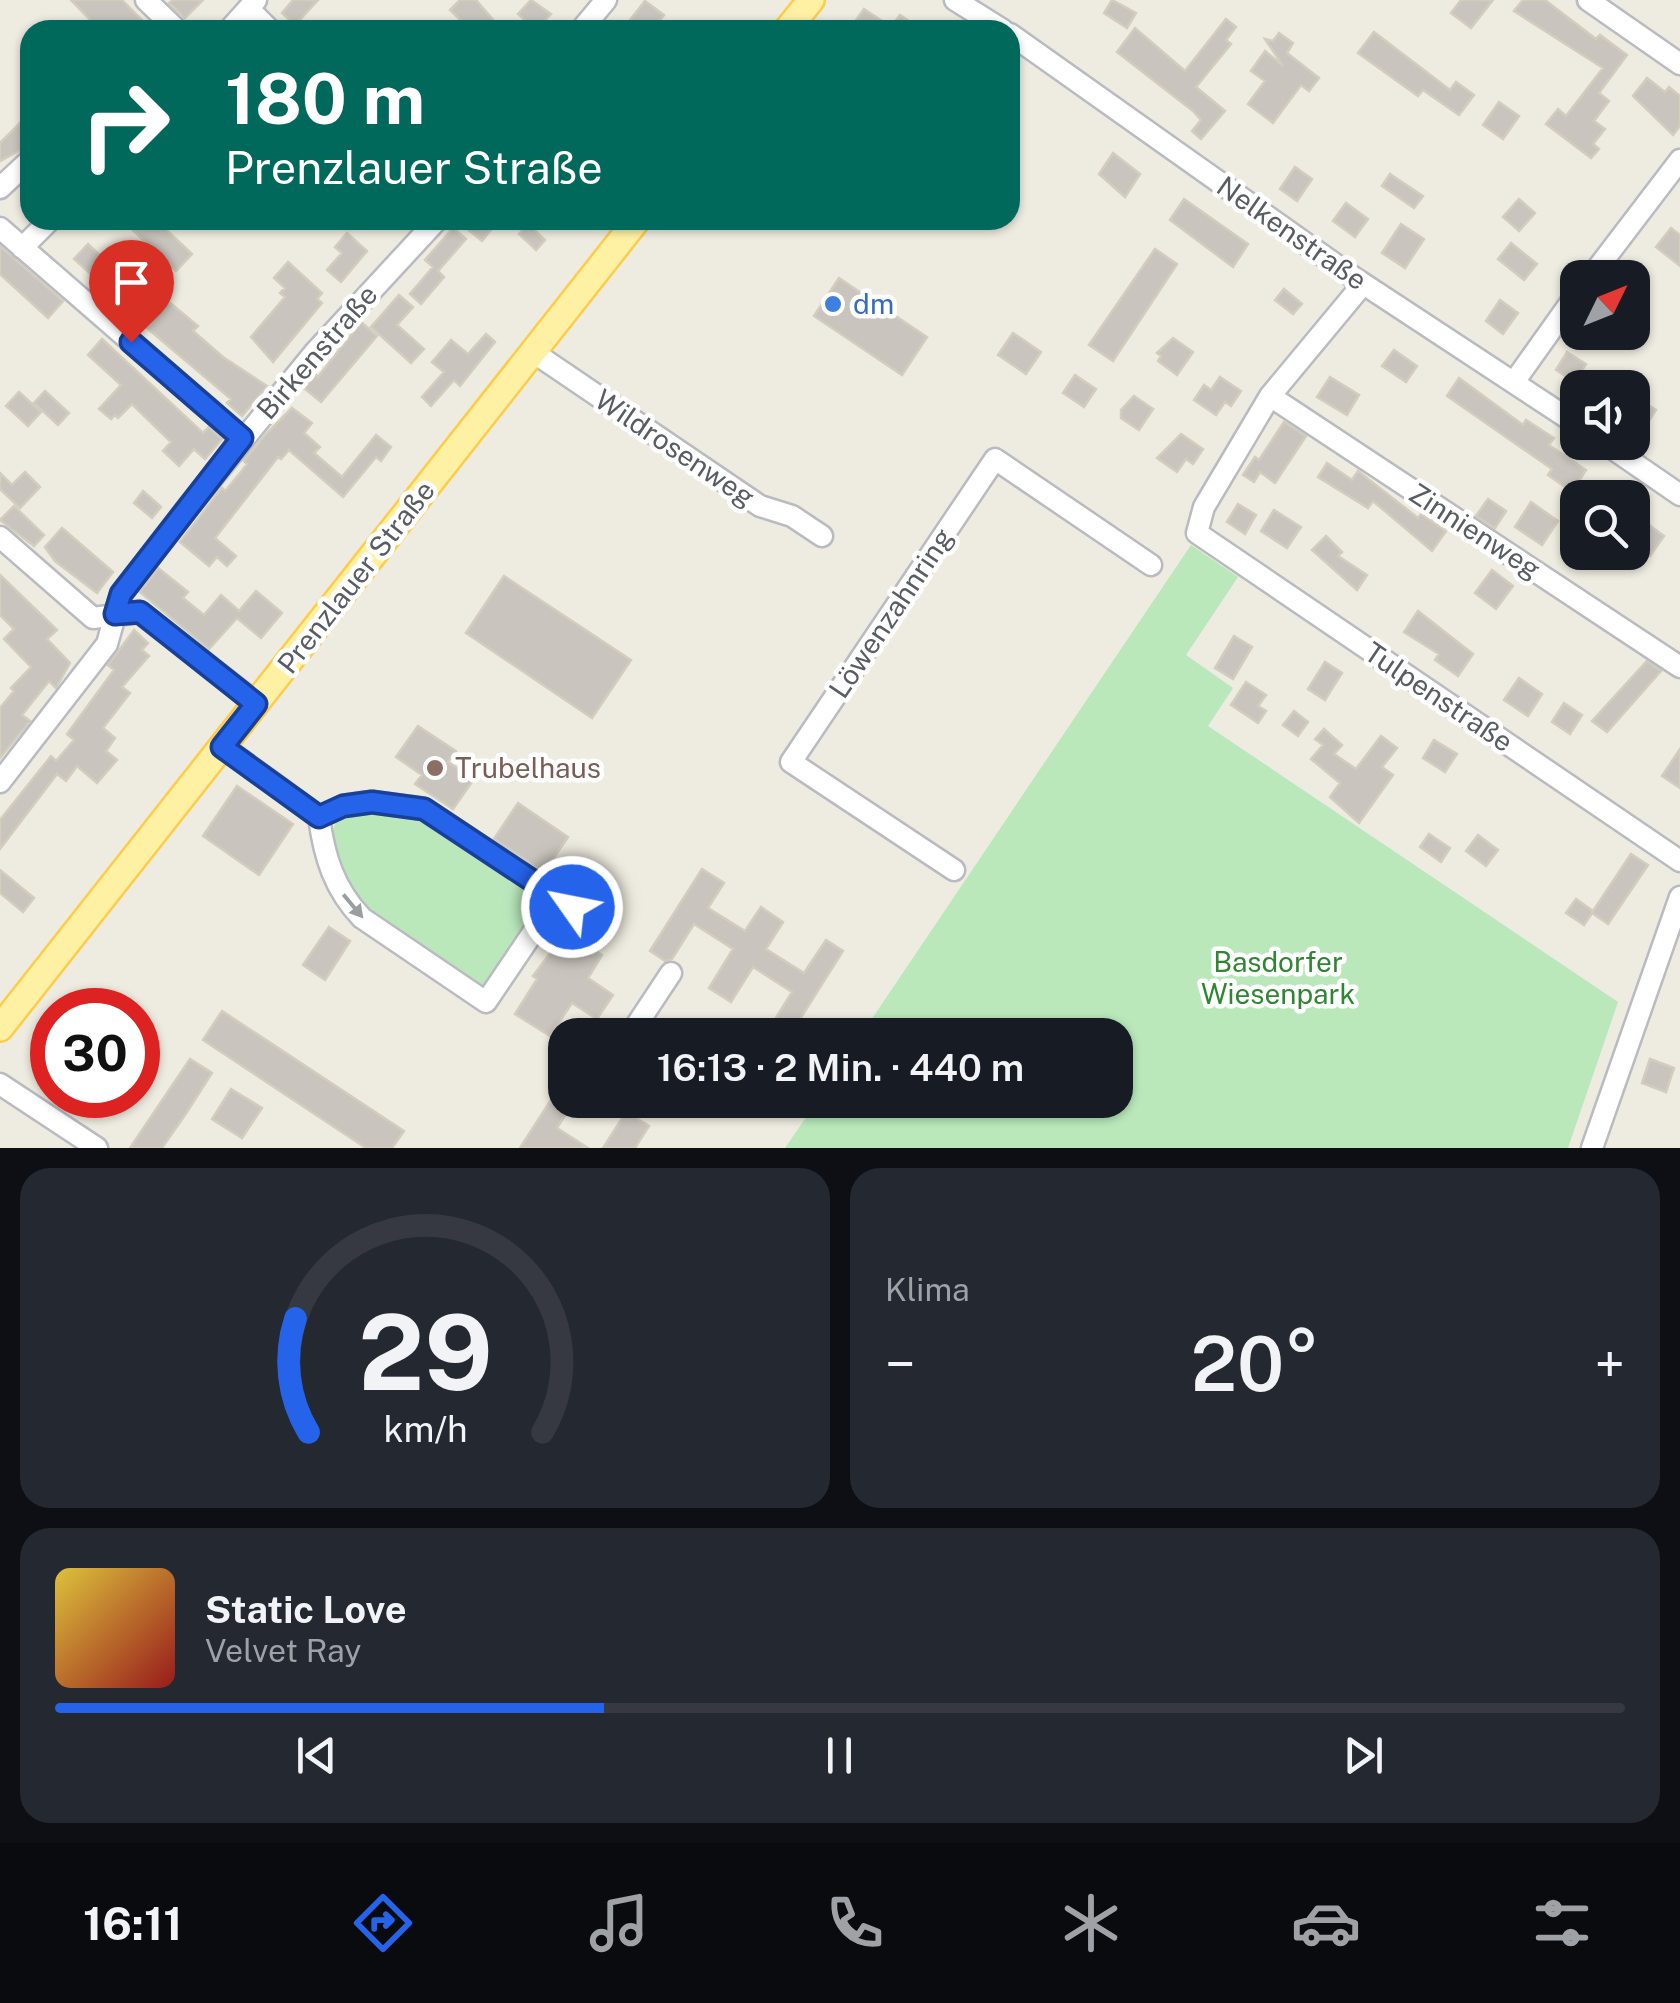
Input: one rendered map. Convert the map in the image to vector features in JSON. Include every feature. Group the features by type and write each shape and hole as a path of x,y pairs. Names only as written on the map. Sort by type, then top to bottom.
{"main road":[{"path":"795,20 811,0"},
{"name":"Prenzlauer Straße","path":"0,1028 629,230"}],"street":[{"path":"146,0 162,20"},
{"path":"589,20 606,0"},
{"path":"955,0 987,20"},
{"path":"1588,0 1676,55"},
{"name":"Nelkenstraße","path":"1020,41 1364,284 1560,413"},
{"path":"1604,260 1680,160"},
{"path":"0,188 20,169"},
{"path":"0,228 242,438"},
{"path":"22,248 40,230"},
{"name":"Birkenstraße","path":"0,782 107,644 121,594 242,438 381,277 427,230"},
{"path":"1270,396 1364,284"},
{"path":"1514,382 1560,317"},
{"name":"Wildrosenweg","path":"532,352 760,506 792,516 822,536"},
{"name":"Tulpenstraße","path":"1270,396 1204,507 1197,533 1680,861"},
{"name":"Zinnienweg","path":"1270,396 1680,667"},
{"name":"Löwenzahnring","path":"954,870 791,762 995,459 1151,565"},
{"path":"1629,460 1680,495"},
{"path":"0,538 93,618 140,612 256,704"},
{"path":"222,747 319,817 324,858 346,902 362,918 486,1002 564,902 424,809 372,802 343,806 319,817"},
{"path":"1592,1148 1680,896"},
{"path":"641,1018 671,973"},
{"path":"0,1084 97,1148"}],"green space":[{"name":"Basdorfer Wiesenpark","path":"1191,545 1238,577 1186,655 1233,688 1208,726 1618,1002 1568,1148 785,1148 806,1118 1133,1118 1133,1018 872,1018"},
{"path":"359,808 422,814 547,898 482,992 402,940 353,896 338,870 332,842 339,812"}],"building":[{"path":"71,0 122,0 142,20 90,20"},
{"path":"203,0 185,18 169,3"},
{"path":"293,0 318,0 300,20 290,20 282,13"},
{"path":"460,0 476,0 493,20 460,20 450,10"},
{"path":"531,0 551,14 545,20 525,20 518,14"},
{"path":"1112,0 1136,13 1127,28 1104,13"},
{"path":"1461,0 1493,0 1471,28 1451,13"},
{"path":"1523,0 1545,0 1596,39 1600,35 1627,55 1599,93 1609,101 1594,121 1605,129 1593,144 1599,149 1591,158 1546,124 1558,109 1566,116 1603,68 1514,11"},
{"path":"645,1 664,15 660,20 630,20"},
{"path":"864,9 880,20 856,20"},
{"path":"1226,19 1236,27 1226,40 1231,44 1196,87 1225,111 1201,139 1192,131 1201,120 1193,111 1117,52 1135,28 1185,71"},
{"path":"1374,32 1450,90 1456,82 1474,95 1459,115 1423,90 1418,96 1358,53"},
{"path":"1279,33 1293,43 1287,53 1319,78 1309,91 1301,85 1273,123 1248,104 1265,81 1251,71 1265,51 1283,66 1265,39 1273,41"},
{"path":"1647,78 1665,92 1669,87 1680,96 1680,126 1673,135 1633,96"},
{"path":"1499,102 1519,116 1503,139 1483,125"},
{"path":"20,123 20,150 0,161 0,143"},
{"path":"1113,153 1140,174 1125,197 1099,174"},
{"path":"1295,167 1312,179 1297,201 1280,189"},
{"path":"1390,174 1423,196 1414,208 1382,186"},
{"path":"1184,199 1248,244 1233,267 1170,220"},
{"path":"1519,199 1535,213 1519,231 1503,217"},
{"path":"1346,203 1368,219 1355,237 1333,221"},
{"path":"1401,224 1424,239 1405,268 1382,253"},
{"path":"1671,228 1680,235 1680,266 1656,247"},
{"path":"133,230 167,230 192,254 176,271"},
{"path":"451,230 466,239 438,271 444,277 421,304 410,294 433,267 425,260"},
{"path":"469,230 491,230 482,241"},
{"path":"534,230 545,240 536,250 519,234"},
{"path":"347,233 367,251 341,282 327,270 342,253 335,247"},
{"path":"1511,243 1537,264 1524,280 1498,259"},
{"path":"88,244 126,280 113,294 74,259"},
{"path":"0,246 63,301 48,318 0,274"},
{"path":"1155,249 1177,264 1113,361 1089,345"},
{"path":"288,262 322,293 317,299 322,303 273,362 251,337 285,297 280,293 285,288 274,278"},
{"path":"839,278 927,337 902,375 814,316"},
{"path":"1284,289 1302,304 1293,314 1275,300"},
{"path":"399,295 413,307 397,325 424,349 411,363 371,327"},
{"path":"1500,300 1518,313 1503,334 1486,321"},
{"path":"169,302 198,326 193,331 223,357 267,386 242,416 227,403 231,399 147,328"},
{"path":"361,322 377,336 321,402 304,388 315,374 318,377"},
{"path":"1013,333 1041,352 1026,374 998,355"},
{"path":"486,334 495,342 460,386 454,380 431,406 422,397 444,372 432,362 451,340 468,354"},
{"path":"1173,338 1193,352 1177,375 1158,361 1161,356 1157,353"},
{"path":"102,339 203,433 209,427 222,439 205,459 194,449 179,466 163,451 171,442 132,404 118,418 115,415 111,419 99,409 121,385 88,355"},
{"path":"1394,350 1417,366 1406,382 1382,366"},
{"path":"1567,352 1586,364 1582,370 1556,370"},
{"path":"1075,375 1096,389 1084,407 1063,393"},
{"path":"1220,377 1241,391 1231,406 1225,402 1216,415 1194,400 1204,385 1211,390"},
{"path":"1330,377 1359,395 1347,415 1317,397"},
{"path":"1459,378 1523,425 1526,420 1554,438 1549,445 1560,452 1560,460 1571,460 1586,470 1580,480 1560,480 1560,484 1548,475 1552,469 1447,396"},
{"path":"45,391 69,413 58,425 34,403"},
{"path":"19,392 41,412 28,426 6,406"},
{"path":"1134,396 1153,409 1139,430 1121,418 1121,410"},
{"path":"292,408 312,423 304,433 320,447 314,453 342,477 376,435 391,447 381,461 376,457 343,497 289,450 281,459 278,457 215,538 236,556 227,566 217,557 209,566 180,542 222,488 225,491 241,472 247,464 244,461 266,434"},
{"path":"1284,422 1306,436 1275,483 1260,472 1254,482 1243,475 1255,457 1259,460"},
{"path":"1181,434 1203,449 1193,464 1186,459 1177,472 1157,458"},
{"path":"1327,463 1352,480 1358,471 1418,518 1421,514 1446,531 1432,551 1373,501 1368,508 1318,477"},
{"path":"25,472 40,487 20,508 0,489 0,473 12,485"},
{"path":"143,491 161,507 152,518 134,503"},
{"path":"1488,499 1506,511 1495,528 1476,516"},
{"path":"1531,502 1558,521 1542,545 1515,527"},
{"path":"1238,504 1256,515 1245,534 1227,522"},
{"path":"14,506 44,535 34,546 0,520"},
{"path":"1274,510 1301,527 1287,548 1261,531"},
{"path":"1650,526 1664,536 1650,556"},
{"path":"62,528 113,572 97,593 55,561 45,547"},
{"path":"1326,536 1342,552 1338,556 1367,575 1357,590 1312,550"},
{"path":"158,568 188,592 183,598 204,615 221,595 239,611 256,591 282,613 261,638 237,618 209,649 140,592"},
{"path":"1492,570 1513,586 1496,609 1475,593"},
{"path":"0,575 57,630 47,639 70,663 56,688 49,681 22,715 30,721 0,758 0,708 14,691 11,688 31,667 4,639 14,629 0,615"},
{"path":"504,576 631,660 592,718 466,633"},
{"path":"1418,611 1473,654 1458,676 1435,660 1439,654 1404,632"},
{"path":"134,630 148,643 142,650 149,656 122,687 130,693 103,728 115,738 106,751 117,760 97,783 77,766 66,781 57,774 0,849 0,820 51,756 56,761 74,740 67,734 114,670 108,665"},
{"path":"1234,636 1252,647 1233,679 1215,668"},
{"path":"1647,661 1661,671 1607,732 1592,721"},
{"path":"1325,662 1342,673 1325,700 1308,689"},
{"path":"1519,678 1542,694 1528,716 1504,700"},
{"path":"1246,682 1266,695 1258,706 1266,711 1258,723 1231,705"},
{"path":"1564,703 1582,715 1570,734 1552,722"},
{"path":"1294,711 1308,722 1298,736 1283,725"},
{"name":"Trubelhaus","path":"418,726 456,751 448,762 474,779 453,809 415,784 422,775 396,757"},
{"path":"1324,729 1342,745 1334,754 1356,769 1381,736 1397,748 1382,767 1393,775 1359,823 1330,797 1340,783 1311,759 1323,745 1315,739"},
{"path":"1434,740 1457,754 1445,772 1423,758"},
{"path":"1680,749 1680,788 1662,776"},
{"path":"237,786 293,824 259,875 203,836"},
{"path":"518,803 568,837 544,872 494,839"},
{"path":"1429,834 1450,848 1441,862 1420,847"},
{"path":"1478,835 1498,850 1486,866 1466,851"},
{"path":"1631,854 1648,865 1608,924 1592,913 1584,925 1566,913 1576,899 1593,911"},
{"path":"702,869 724,883 708,908 745,931 761,907 783,922 766,949 804,973 826,940 843,951 801,1018 776,1018 792,992 753,967 731,1002 709,988 733,949 694,924 672,959 665,961 650,951"},
{"path":"0,870 34,898 23,912 0,893"},
{"path":"575,920 605,938 596,951 602,955 588,978 613,995 598,1018 572,1003 562,1018 548,1018 548,1035 515,1014 537,979 533,976"},
{"path":"329,927 350,941 325,980 303,965"},
{"path":"222,1011 404,1131 392,1148 366,1148 203,1040"},
{"path":"190,1059 212,1073 162,1148 130,1148 150,1118 160,1118 160,1104"},
{"path":"1650,1059 1674,1068 1666,1092 1642,1083"},
{"path":"231,1089 262,1108 242,1138 212,1119"},
{"path":"548,1104 548,1118 563,1118 557,1128 588,1148 520,1148"},
{"path":"622,1118 636,1118 649,1126 635,1148 603,1148"}],"place":[{"name":"dm","path":"833,304"},
{"name":"Trubelhaus","path":"435,768"}],"route":[{"path":"131,342 242,438 121,594 115,614 140,612 256,704 222,747 319,817 343,806 372,802 424,809 572,907"}]}
